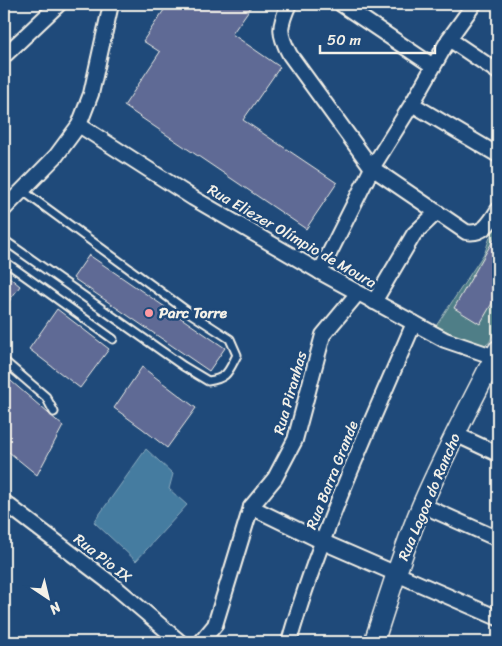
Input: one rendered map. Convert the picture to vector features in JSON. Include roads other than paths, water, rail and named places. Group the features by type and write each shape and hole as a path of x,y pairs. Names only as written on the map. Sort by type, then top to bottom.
{"street":[{"path":"4,56 59,4"},
{"path":"6,202 23,190 56,156 79,124 93,86 111,4"},
{"path":"289,4 282,19 280,32 282,41 290,55 372,168 466,232 473,233 484,229 498,210"},
{"path":"341,4 433,66"},
{"path":"361,16 368,4"},
{"path":"320,272 372,168 412,104 449,39 474,4"},
{"path":"449,39 498,72"},
{"path":"412,104 498,155"},
{"name":"Rua Eliezer Olímpio de Moura","path":"79,124 193,198 374,302 445,340 497,355"},
{"path":"374,302 414,234 437,212"},
{"name":"Rua Piranhas","path":"201,642 215,625 251,507 275,478 295,440 323,336 358,293"},
{"name":"Rua Barra Grande","path":"289,642 301,600 323,542 414,324"},
{"name":"Rua Lagoa do Rancho","path":"374,642 396,574 422,505 471,401 497,355"},
{"path":"456,434 498,454"},
{"name":"Rua Pio IX","path":"4,502 113,585 180,642"},
{"path":"422,505 498,539"},
{"path":"251,507 323,542 498,618"}],"lane":[{"path":"4,240 182,366 208,381 220,379 228,371 237,355 230,339 187,310 23,190"},
{"path":"4,260 113,339"},
{"path":"4,361 46,397 54,412"}],"water":[{"path":"146,449 173,474 169,489 187,505 136,561 94,522"}],"place":[{"name":"Parc Torre","path":"149,313"}]}
